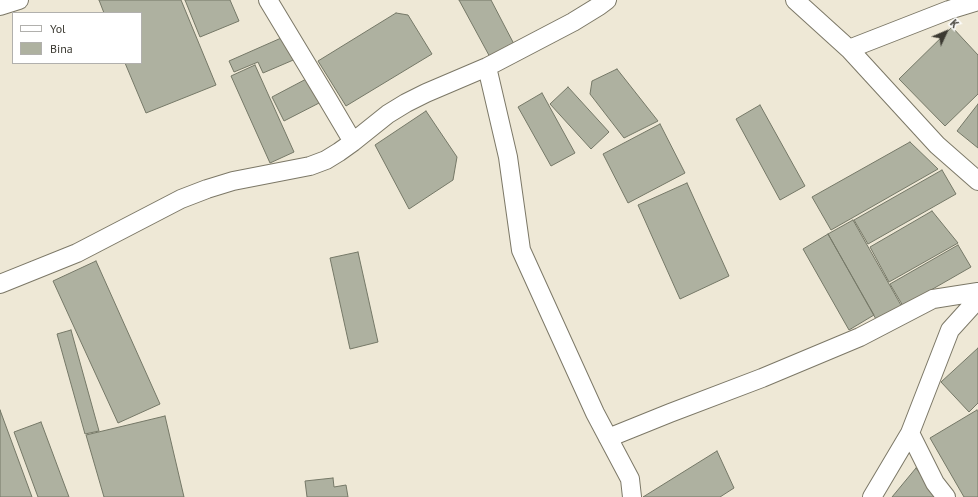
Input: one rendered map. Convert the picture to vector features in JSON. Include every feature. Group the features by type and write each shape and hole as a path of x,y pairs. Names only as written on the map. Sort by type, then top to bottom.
{"street":[{"path":"0,6 19,0"},
{"path":"268,0 352,142"},
{"path":"0,284 77,253 182,199 207,189 233,181 310,166 326,160 339,152 388,114 406,103 487,67 573,22 600,6 607,0"},
{"path":"795,0 849,48 937,145 978,181"},
{"path":"849,48 978,1"},
{"path":"487,67 508,157 521,250 595,413 630,479 632,497"},
{"path":"608,438 762,378 860,337 933,299 978,292"},
{"path":"872,497 910,433 950,330 978,299"},
{"path":"910,433 935,483 946,497"}],"building":[{"path":"99,0 181,0 216,85 146,113 125,64 142,64 142,12 104,12"},
{"path":"185,0 230,0 239,21 200,37"},
{"path":"459,0 491,0 515,46 491,59"},
{"path":"396,13 408,15 432,54 346,106 318,61"},
{"path":"952,27 978,55 978,94 945,126 899,79"},
{"path":"288,35 298,58 263,73 258,62 234,72 229,61"},
{"path":"255,65 294,152 270,163 231,76"},
{"path":"617,69 658,121 624,138 590,94 592,81"},
{"path":"310,77 323,101 284,121 272,97"},
{"path":"568,87 609,132 591,149 550,104"},
{"path":"542,93 575,153 551,166 518,107"},
{"path":"978,104 978,148 957,131"},
{"path":"760,105 805,186 780,200 736,119"},
{"path":"426,111 457,157 453,180 409,209 375,145"},
{"path":"660,124 685,173 628,203 603,154"},
{"path":"910,142 938,169 831,230 812,197"},
{"path":"942,170 956,194 868,244 854,220"},
{"path":"687,183 729,276 680,299 638,205"},
{"path":"932,211 958,243 889,282 870,247"},
{"path":"853,220 902,307 877,321 828,234"},
{"path":"828,234 874,315 849,330 803,249"},
{"path":"958,245 971,267 903,306 890,284"},
{"path":"358,252 378,342 350,349 330,258"},
{"path":"96,261 160,404 118,423 53,281"},
{"path":"71,330 99,431 85,434 57,334"},
{"path":"978,348 978,403 969,412 941,382"},
{"path":"0,410 32,497 0,497"},
{"path":"977,410 978,497 964,497 930,438"},
{"path":"165,416 184,497 104,497 86,435"},
{"path":"41,422 69,497 38,497 14,432"},
{"path":"717,451 734,488 720,497 643,497"},
{"path":"916,468 937,497 892,497"},
{"path":"333,478 334,487 346,485 348,497 307,497 305,481"}]}
